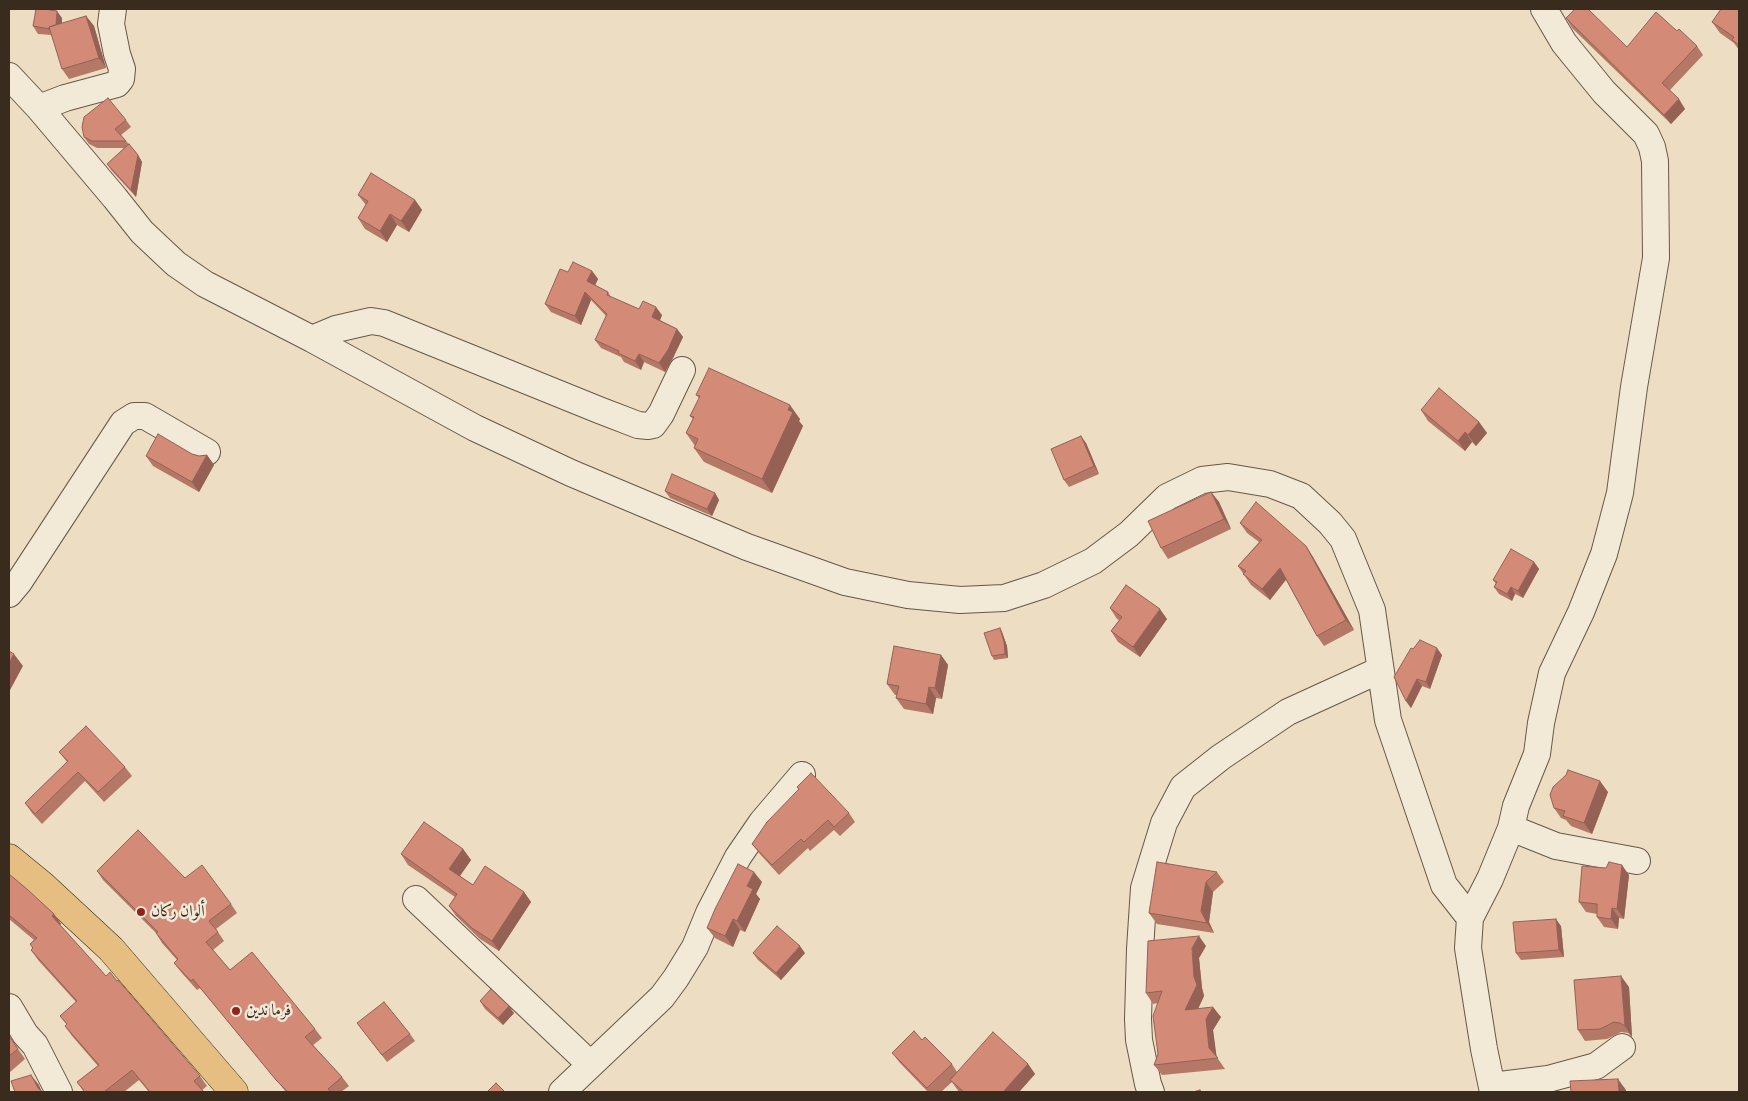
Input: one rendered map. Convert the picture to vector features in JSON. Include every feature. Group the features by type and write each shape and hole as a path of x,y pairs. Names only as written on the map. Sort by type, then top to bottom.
{"main road":[{"path":"9,858 42,885 111,948 234,1092"}],"street":[{"path":"39,108 65,98 117,84 121,79 122,69 111,24 113,9"},
{"path":"1544,9 1564,43 1604,92 1646,134 1652,147 1656,174 1656,258 1634,388 1620,493 1604,554 1581,612 1552,672 1541,723 1537,754 1516,806 1511,828 1490,879 1470,918 1468,948 1484,1050 1493,1089 1548,1079 1596,1066 1622,1047"},
{"path":"9,76 39,108 142,232 176,264 226,296 312,339 475,428 571,473 746,547 846,582 908,595 960,600 1004,598 1044,585 1093,561 1129,534 1167,497 1202,480 1228,476 1270,484 1301,496 1330,523 1343,539 1372,610 1388,720 1444,885 1470,918"},
{"path":"312,339 336,329 371,321 384,324 638,425 648,426 653,425 661,414 682,370"},
{"path":"9,594 19,582 124,423 134,416 145,416 207,452"},
{"path":"1151,1092 1139,1040 1138,1019 1144,888 1164,823 1183,787 1221,757 1288,712 1380,670"},
{"path":"562,1092 662,997 695,948 709,913 738,857 762,822 802,775"},
{"path":"1511,828 1556,846 1636,861"},
{"path":"416,899 590,1064"},
{"path":"9,1007 25,1034 35,1045 59,1092"}],"building":[{"path":"36,9 57,11 56,25 49,27 50,29 33,26"},
{"path":"1575,9 1588,9 1627,47 1656,12 1677,31 1679,29 1697,46 1662,83 1679,99 1664,115 1566,18"},
{"path":"1721,9 1739,9 1739,45 1732,40 1734,37 1712,22"},
{"path":"86,16 99,58 62,69 49,27"},
{"path":"108,98 126,120 115,129 126,141 92,141 84,137 82,127 84,117"},
{"path":"129,144 138,155 131,190 107,164"},
{"path":"371,173 415,200 401,221 390,214 380,231 358,218 368,201 358,195"},
{"path":"573,262 592,271 587,281 608,292 607,295 639,309 643,301 656,307 652,317 677,329 668,350 659,363 639,354 635,361 595,340 607,314 585,292 575,316 545,304 560,269 568,272"},
{"path":"709,368 790,405 788,410 793,412 762,479 694,448 698,439 686,433 694,417 690,416 700,396 696,395"},
{"path":"1439,388 1479,422 1468,435 1465,432 1458,441 1421,410"},
{"path":"158,434 192,454 199,456 207,455 192,482 146,456"},
{"path":"1081,436 1094,466 1064,480 1051,449"},
{"path":"672,474 715,493 707,509 665,491"},
{"path":"1211,492 1224,519 1161,548 1148,521"},
{"path":"1256,502 1306,546 1346,620 1317,636 1280,568 1262,589 1243,574 1246,571 1238,566 1262,540 1240,523"},
{"path":"1511,549 1534,562 1518,591 1511,587 1507,594 1494,587 1497,582 1493,580"},
{"path":"1126,585 1160,609 1133,647 1111,631 1122,617 1110,608"},
{"path":"1000,628 1005,654 992,656 984,633"},
{"path":"1420,640 1437,648 1426,682 1417,679 1406,701 1394,677 1411,648 1413,649"},
{"path":"894,646 941,655 935,688 929,687 926,704 896,698 899,686 887,684"},
{"path":"9,651 14,654 9,663"},
{"path":"86,726 125,767 98,792 78,772 35,814 25,803 68,761 59,752"},
{"path":"1568,770 1600,781 1584,823 1563,816 1565,811 1554,808 1550,795 1553,787 1566,775"},
{"path":"811,773 849,813 834,827 828,820 804,842 801,839 772,865 752,844 767,822 799,789 797,787"},
{"path":"424,822 463,849 449,869 473,885 485,866 524,892 492,941 472,928 449,906 457,894 401,854"},
{"path":"138,830 185,878 202,865 231,904 209,921 218,932 206,942 230,970 252,952 315,1029 305,1037 342,1077 328,1089 331,1092 288,1092 193,979 191,981 174,963 178,959 156,933 158,932 97,871"},
{"path":"1157,862 1217,872 1206,882 1201,911 1207,923 1149,913"},
{"path":"1609,862 1622,865 1617,909 1612,908 1611,919 1597,917 1597,904 1579,902 1582,866 1606,868"},
{"path":"738,864 754,872 747,886 753,889 737,921 733,919 725,936 707,928"},
{"path":"9,874 54,914 52,916 106,976 110,972 118,980 200,1076 194,1081 204,1092 150,1092 132,1070 104,1092 85,1092 77,1082 99,1065 65,1026 67,1024 60,1016 77,1001 31,950 33,948 30,944 37,938 9,915"},
{"path":"1556,919 1559,950 1516,953 1513,922"},
{"path":"777,926 800,946 776,973 753,953"},
{"path":"1199,936 1192,948 1194,977 1197,985 1185,1010 1213,1007 1206,1019 1209,1048 1218,1058 1154,1065 1158,1054 1153,1016 1162,991 1146,993 1148,941"},
{"path":"1621,976 1625,1026 1614,1022 1600,1029 1578,1030 1574,980"},
{"path":"491,989 509,1006 498,1018 480,1001"},
{"path":"384,1002 410,1034 382,1055 357,1023"},
{"path":"914,1031 922,1040 925,1037 952,1064 927,1088 892,1053"},
{"path":"993,1032 1028,1064 1003,1092 964,1092 950,1080"},
{"path":"9,1036 18,1049 9,1056"},
{"path":"31,1075 42,1092 15,1092 11,1081"},
{"path":"1618,1079 1619,1092 1571,1092 1570,1081"},
{"path":"496,1083 505,1092 487,1092"}],"place":[{"name":"ألوان ركان","path":"141,912"},
{"name":"فرما ندين","path":"236,1011"}]}
